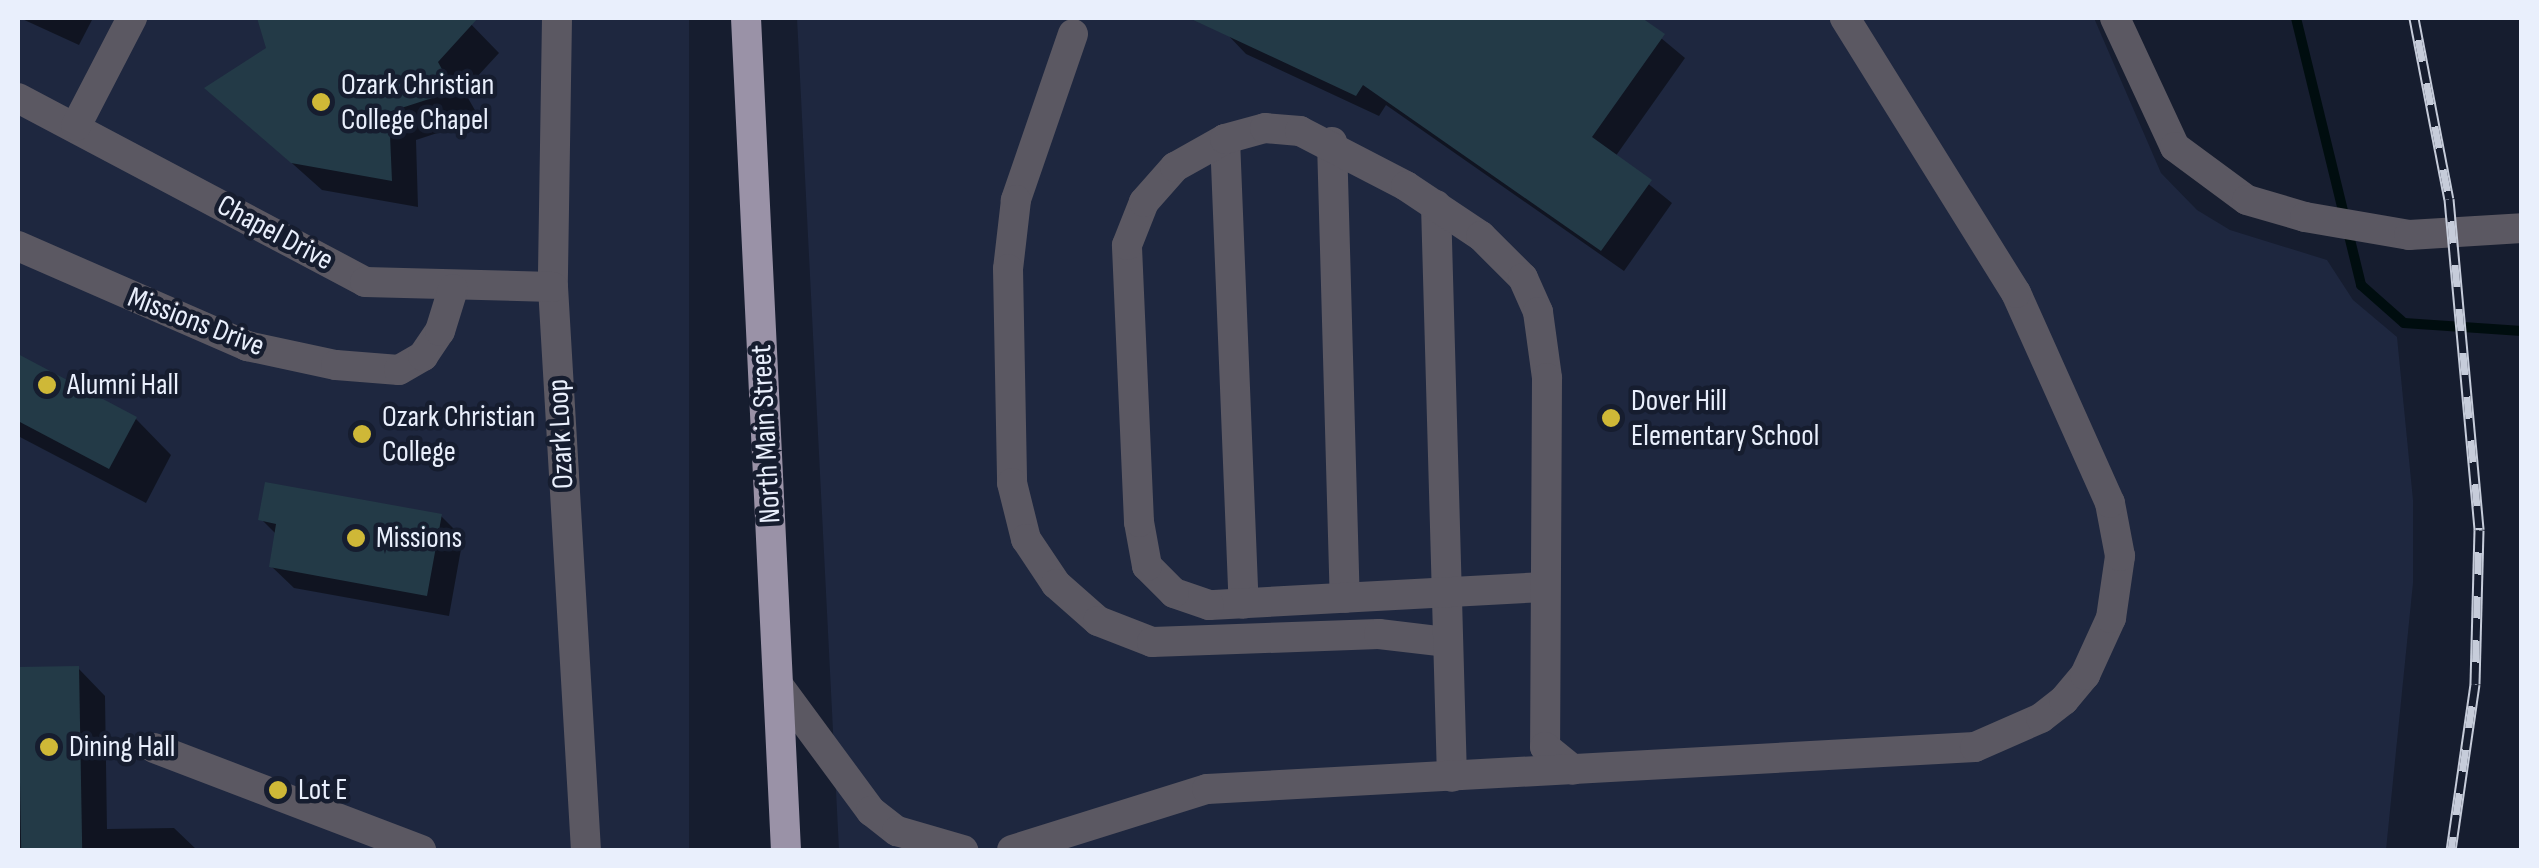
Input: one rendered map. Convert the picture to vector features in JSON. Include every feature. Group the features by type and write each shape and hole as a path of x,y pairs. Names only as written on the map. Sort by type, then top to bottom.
{"main road":[{"name":"North Main Street","path":"746,18 786,850"}],"street":[{"path":"76,126 132,18"},
{"name":"Ozark Loop","path":"557,18 552,287 586,850"},
{"path":"1012,850 1174,795 1975,747 2053,709 2102,645 2120,556 2098,471 2016,293 1845,18"},
{"path":"2115,18 2175,147 2247,200 2305,218 2409,235 2522,228"},
{"path":"1074,34 1016,200 1008,269 1012,483 1026,539 1056,584 1098,620 1152,642 1379,634 1446,642"},
{"name":"Chapel Drive","path":"18,98 365,282 453,288 552,287"},
{"path":"1544,587 1210,605 1174,593 1148,566 1138,522 1127,245 1144,202 1175,167 1226,138 1265,128 1332,142 1482,236 1523,278 1538,312 1547,378 1545,747 1573,770"},
{"path":"1226,138 1244,604"},
{"path":"1332,142 1344,598"},
{"path":"1436,206 1452,776"},
{"name":"Missions Drive","path":"18,246 247,346 336,365 399,370 423,356 440,332 453,288"},
{"path":"778,685 872,811 927,844 964,850"},
{"path":"154,748 421,850"}],"shaded area":[{"name":"Ozark Christian College","path":"18,18 689,18 689,850 18,850"},
{"name":"Dover Hill Elementary School","path":"797,18 2094,18 2161,173 2197,210 2230,230 2327,260 2353,300 2397,337 2413,500 2413,583 2386,850 839,850"}],"building":[{"name":"Ozark Christian College Chapel","path":"257,18 478,18 438,62 454,91 389,112 392,181 291,163 204,88 266,48"},
{"path":"1189,18 1642,18 1665,34 1592,137 1652,180 1601,251 1363,85 1356,96"},
{"name":"Alumni Hall","path":"18,354 137,417 109,469 18,421"},
{"name":"Missions","path":"265,482 442,514 427,596 269,567 276,524 258,520"},
{"name":"Dining Hall","path":"79,666 82,850 21,850 18,667"}],"waterway":[{"path":"2296,18 2361,285 2404,323 2522,331"}],"railway":[{"path":"2414,18 2449,199 2479,530 2475,684 2451,850"}],"place":[{"name":"Ozark Christian College Chapel","path":"321,102"},
{"name":"Alumni Hall","path":"47,385"},
{"name":"Dover Hill Elementary School","path":"1611,418"},
{"name":"Ozark Christian College","path":"362,434"},
{"name":"Missions","path":"356,538"},
{"name":"Dining Hall","path":"49,747"},
{"name":"Lot E","path":"278,790"}]}
